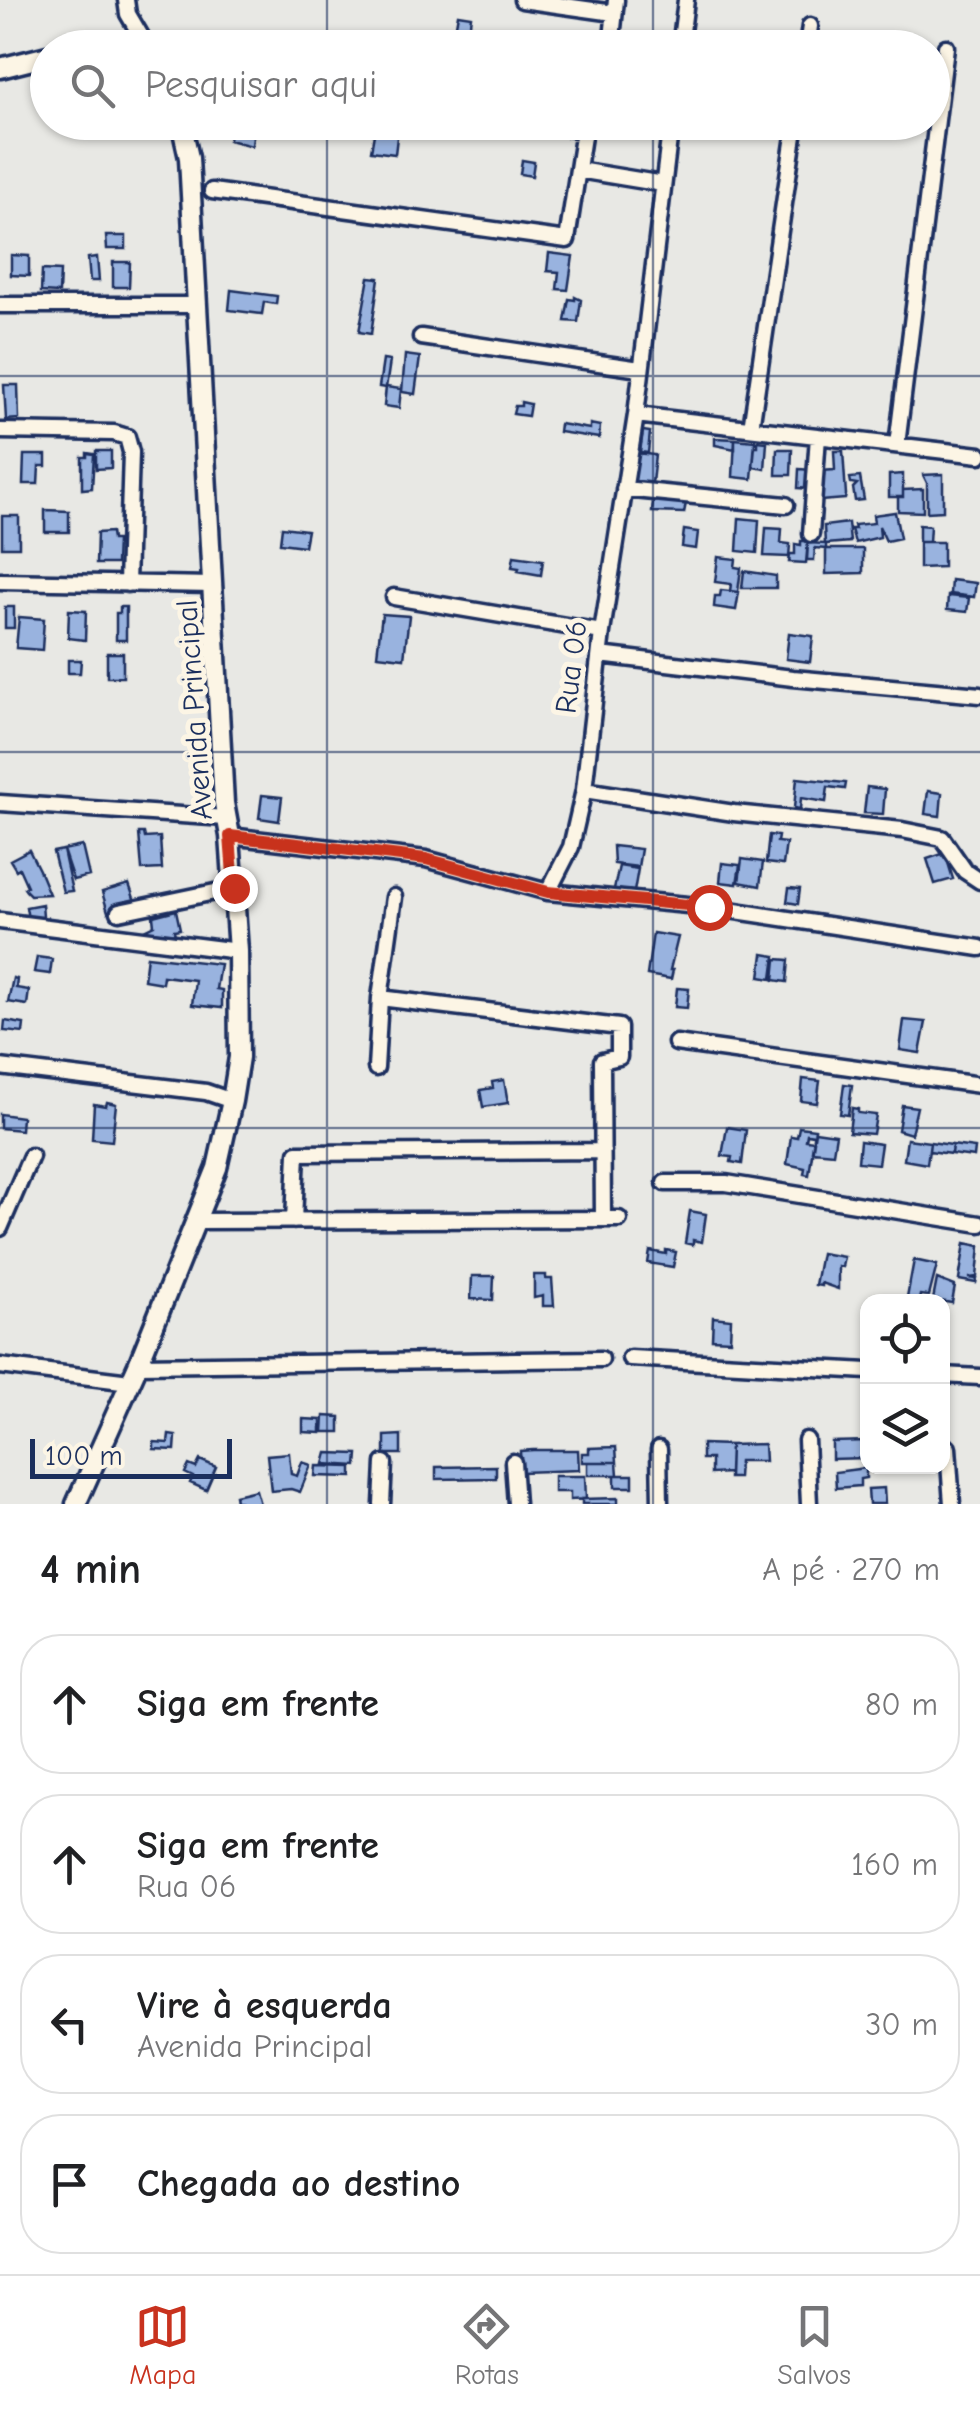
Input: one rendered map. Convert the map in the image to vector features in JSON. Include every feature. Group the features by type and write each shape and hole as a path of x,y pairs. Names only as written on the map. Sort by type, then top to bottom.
{"street":[{"path":"126,0 128,14 137,30"},
{"path":"522,0 615,7"},
{"path":"682,30 686,0"},
{"path":"809,30 810,26"},
{"path":"0,68 30,60"},
{"name":"Avenida Principal","path":"76,1504 217,1168 239,1057 238,951 212,585 190,158 186,140"},
{"path":"212,191 567,240 582,140"},
{"name":"Rua 06","path":"548,892 570,846 584,790 669,140"},
{"path":"751,428 793,140"},
{"path":"897,446 935,140"},
{"path":"578,170 663,184"},
{"path":"0,305 197,305"},
{"path":"420,336 640,369"},
{"path":"636,414 980,455"},
{"path":"0,431 114,432 127,438 131,452 128,584"},
{"path":"811,534 818,436"},
{"path":"624,489 786,506"},
{"path":"0,581 212,585"},
{"path":"394,598 602,632"},
{"path":"600,654 793,678 980,695"},
{"path":"584,790 942,838 965,871 980,881"},
{"path":"0,804 228,827 426,859 548,892 709,907 980,948"},
{"path":"119,912 234,888"},
{"path":"376,1068 380,998 394,897"},
{"path":"0,921 238,951"},
{"path":"196,1221 611,1219 603,1151 602,1061 619,1056 619,1027 380,998"},
{"path":"676,1043 980,1084"},
{"path":"0,1067 206,1092 232,1101"},
{"path":"294,1221 296,1153 603,1151"},
{"path":"0,1228 31,1156"},
{"path":"665,1183 726,1183 980,1224"},
{"path":"630,1358 860,1371"},
{"path":"0,1366 134,1373 601,1359"},
{"path":"950,1376 980,1378"},
{"path":"806,1440 809,1504"},
{"path":"659,1449 660,1504"},
{"path":"513,1462 516,1504"},
{"path":"382,1504 384,1463"},
{"path":"950,1474 952,1504"}],"building":[{"path":"458,14 471,16 469,30 455,30"},
{"path":"229,140 253,140 252,146"},
{"path":"373,140 397,140 395,154 371,151"},
{"path":"522,160 534,162 532,176 520,174"},
{"path":"106,236 126,236 126,249 107,249"},
{"path":"549,253 573,256 568,290 557,289 559,272 547,271"},
{"path":"11,255 29,256 29,276 11,275"},
{"path":"97,257 99,281 90,281 88,258"},
{"path":"113,262 130,262 129,287 113,287"},
{"path":"42,270 60,271 59,293 41,292"},
{"path":"369,277 379,278 371,334 359,332"},
{"path":"231,290 277,296 276,304 264,302 262,314 229,310"},
{"path":"569,299 581,300 578,322 565,321"},
{"path":"405,355 420,357 415,394 402,392"},
{"path":"383,360 390,361 386,388 379,387"},
{"path":"4,385 18,385 19,419 6,420"},
{"path":"386,387 401,389 399,408 384,406"},
{"path":"521,402 530,404 528,416 513,414"},
{"path":"560,424 590,429 590,424 600,426 599,438 559,432"},
{"path":"643,431 650,432 648,453 640,452"},
{"path":"715,438 735,439 735,449 715,445"},
{"path":"735,439 755,441 752,479 733,477"},
{"path":"758,441 767,442 765,469 753,467"},
{"path":"777,449 792,449 791,475 776,475"},
{"path":"96,451 111,451 111,468 96,469"},
{"path":"834,451 843,451 845,499 821,501 820,471 835,470"},
{"path":"87,453 94,454 92,488 82,489 82,457 87,457"},
{"path":"635,453 655,455 652,483 632,481"},
{"path":"24,455 46,455 46,466 39,466 38,484 23,484"},
{"path":"799,469 811,470 810,489 798,488"},
{"path":"903,474 903,497 889,497 889,475"},
{"path":"943,474 943,511 927,512 927,483 923,475"},
{"path":"860,477 864,500 855,501 853,488 857,484 851,483 850,478"},
{"path":"923,489 923,512 898,511 898,497 903,497 903,490"},
{"path":"653,502 686,503 684,513 652,512"},
{"path":"45,510 69,511 69,532 45,532"},
{"path":"895,512 900,538 886,541 879,526 880,537 855,543 851,529 855,529 854,525 874,523 873,515"},
{"path":"2,516 19,516 19,547 2,547"},
{"path":"739,518 759,520 757,553 737,551"},
{"path":"848,523 850,542 815,548 814,560 807,560 808,543 825,544 824,526"},
{"path":"919,525 930,526 929,542 919,542"},
{"path":"282,527 307,530 304,546 280,543"},
{"path":"766,528 782,529 781,543 790,544 789,557 764,556"},
{"path":"684,530 698,532 696,549 682,547"},
{"path":"111,532 112,540 117,540 116,564 96,564 97,533"},
{"path":"801,541 808,541 806,563 789,562 790,554 795,554 795,544 801,545"},
{"path":"919,542 943,542 943,567 919,568"},
{"path":"826,549 863,549 863,573 826,574"},
{"path":"514,556 543,560 541,575 512,567"},
{"path":"718,557 736,559 735,567 741,568 738,592 730,591 731,584 715,582"},
{"path":"744,571 776,576 776,588 742,588"},
{"path":"951,580 976,583 974,597 950,594"},
{"path":"721,590 739,592 736,610 714,607 715,596 720,596"},
{"path":"948,596 969,598 967,612 947,610"},
{"path":"5,607 14,607 14,628 5,628"},
{"path":"120,607 126,607 126,640 116,640 116,613 120,613"},
{"path":"69,610 86,611 85,640 68,638"},
{"path":"382,614 409,616 404,658 377,655"},
{"path":"19,617 44,619 42,650 16,648"},
{"path":"789,633 813,636 810,662 786,659"},
{"path":"107,653 123,653 123,677 107,677"},
{"path":"68,660 81,660 80,673 68,673"},
{"path":"797,778 846,783 845,789 828,787 826,802 801,798 800,809 794,808"},
{"path":"867,787 885,789 883,814 864,813"},
{"path":"928,791 942,793 940,816 925,814"},
{"path":"262,795 282,797 279,821 259,818"},
{"path":"139,833 144,833 145,838 160,837 162,869 142,870"},
{"path":"769,835 786,843 783,865 766,863"},
{"path":"82,846 89,876 73,880 63,850"},
{"path":"613,846 641,849 638,867 614,864"},
{"path":"29,850 49,894 30,895 19,868 16,870 10,860"},
{"path":"63,850 72,891 63,892 53,852"},
{"path":"945,853 953,879 935,884 927,859"},
{"path":"742,859 763,862 760,886 739,882"},
{"path":"722,863 740,865 737,884 720,882"},
{"path":"619,866 638,869 634,892 614,889"},
{"path":"129,884 136,904 108,912 102,892"},
{"path":"789,888 800,889 798,904 787,902"},
{"path":"42,904 43,917 28,919 26,907"},
{"path":"176,910 180,929 174,930 176,939 145,935 144,930 154,925 153,916"},
{"path":"653,933 678,937 671,979 647,975"},
{"path":"763,954 775,956 772,979 760,977"},
{"path":"147,956 220,964 216,989 222,990 222,1008 192,1005 195,980 163,976 162,983 144,980"},
{"path":"37,957 52,959 50,974 34,972"},
{"path":"776,959 789,960 787,982 774,980"},
{"path":"13,978 17,979 16,988 29,990 27,1005 8,1002"},
{"path":"677,988 689,989 687,1008 675,1007"},
{"path":"904,1020 926,1022 920,1053 900,1050"},
{"path":"5,1021 24,1024 23,1033 4,1031"},
{"path":"803,1079 820,1081 817,1103 801,1101"},
{"path":"504,1080 508,1103 483,1107 480,1090 493,1088 492,1082"},
{"path":"844,1084 852,1085 848,1115 840,1114"},
{"path":"107,1102 116,1104 112,1141 92,1139 94,1104 106,1106"},
{"path":"902,1105 917,1107 911,1134 898,1130"},
{"path":"852,1108 858,1109 858,1113 876,1115 873,1134 849,1132"},
{"path":"0,1114 22,1117 21,1130 0,1128"},
{"path":"727,1127 746,1130 742,1164 722,1156"},
{"path":"799,1127 815,1129 814,1135 807,1134 806,1140 814,1141 809,1175 804,1174 805,1168 787,1164 791,1136 797,1137"},
{"path":"815,1131 836,1134 833,1153 812,1151"},
{"path":"907,1139 930,1142 927,1164 904,1160"},
{"path":"860,1141 881,1144 878,1164 858,1162"},
{"path":"930,1142 952,1145 951,1154 929,1151"},
{"path":"952,1145 975,1148 974,1157 951,1154"},
{"path":"690,1211 706,1214 702,1242 693,1240 693,1245 685,1243"},
{"path":"965,1243 980,1246 977,1277 969,1278 977,1279 976,1283 959,1280"},
{"path":"666,1250 676,1252 673,1267 648,1263 650,1251 666,1254"},
{"path":"821,1253 844,1257 842,1267 838,1266 838,1289 815,1285"},
{"path":"914,1260 937,1265 930,1294 908,1294"},
{"path":"534,1275 552,1279 554,1306 543,1306 543,1296 534,1298"},
{"path":"472,1276 494,1276 493,1300 471,1299"},
{"path":"937,1279 955,1286 952,1303 950,1294 934,1294"},
{"path":"713,1317 731,1319 730,1340 712,1339"},
{"path":"324,1416 340,1417 340,1432 323,1432"},
{"path":"303,1419 321,1420 321,1433 303,1432"},
{"path":"169,1435 176,1436 175,1450 154,1449 154,1442 168,1443"},
{"path":"401,1435 401,1454 385,1454 385,1436"},
{"path":"860,1441 860,1458 832,1459 832,1442"},
{"path":"702,1444 730,1445 729,1473 711,1474 711,1459 702,1459"},
{"path":"764,1444 765,1461 739,1461 738,1478 729,1478 730,1445"},
{"path":"616,1447 617,1462 582,1462 582,1453 589,1453 589,1448"},
{"path":"578,1450 579,1470 521,1472 520,1451"},
{"path":"289,1453 291,1474 297,1476 302,1462 311,1465 300,1492 271,1491 267,1455"},
{"path":"327,1453 358,1454 357,1466 324,1464"},
{"path":"200,1460 216,1467 206,1490 190,1483 193,1477 185,1473 189,1465 196,1468"},
{"path":"588,1462 617,1462 618,1475 588,1475"},
{"path":"316,1466 352,1467 352,1477 315,1476"},
{"path":"496,1466 496,1478 436,1479 436,1467"},
{"path":"860,1469 866,1478 860,1479 860,1486 836,1488 835,1472"},
{"path":"615,1475 633,1475 633,1487 615,1487"},
{"path":"554,1476 585,1476 586,1499 570,1500 570,1492 554,1492"},
{"path":"884,1488 885,1504 869,1504 868,1489"},
{"path":"256,1490 260,1504 235,1504 241,1502 236,1501 235,1495"},
{"path":"618,1498 618,1504 582,1504 582,1499"}],"route":[{"path":"234,888 230,836 426,859 548,892 709,907"}]}
